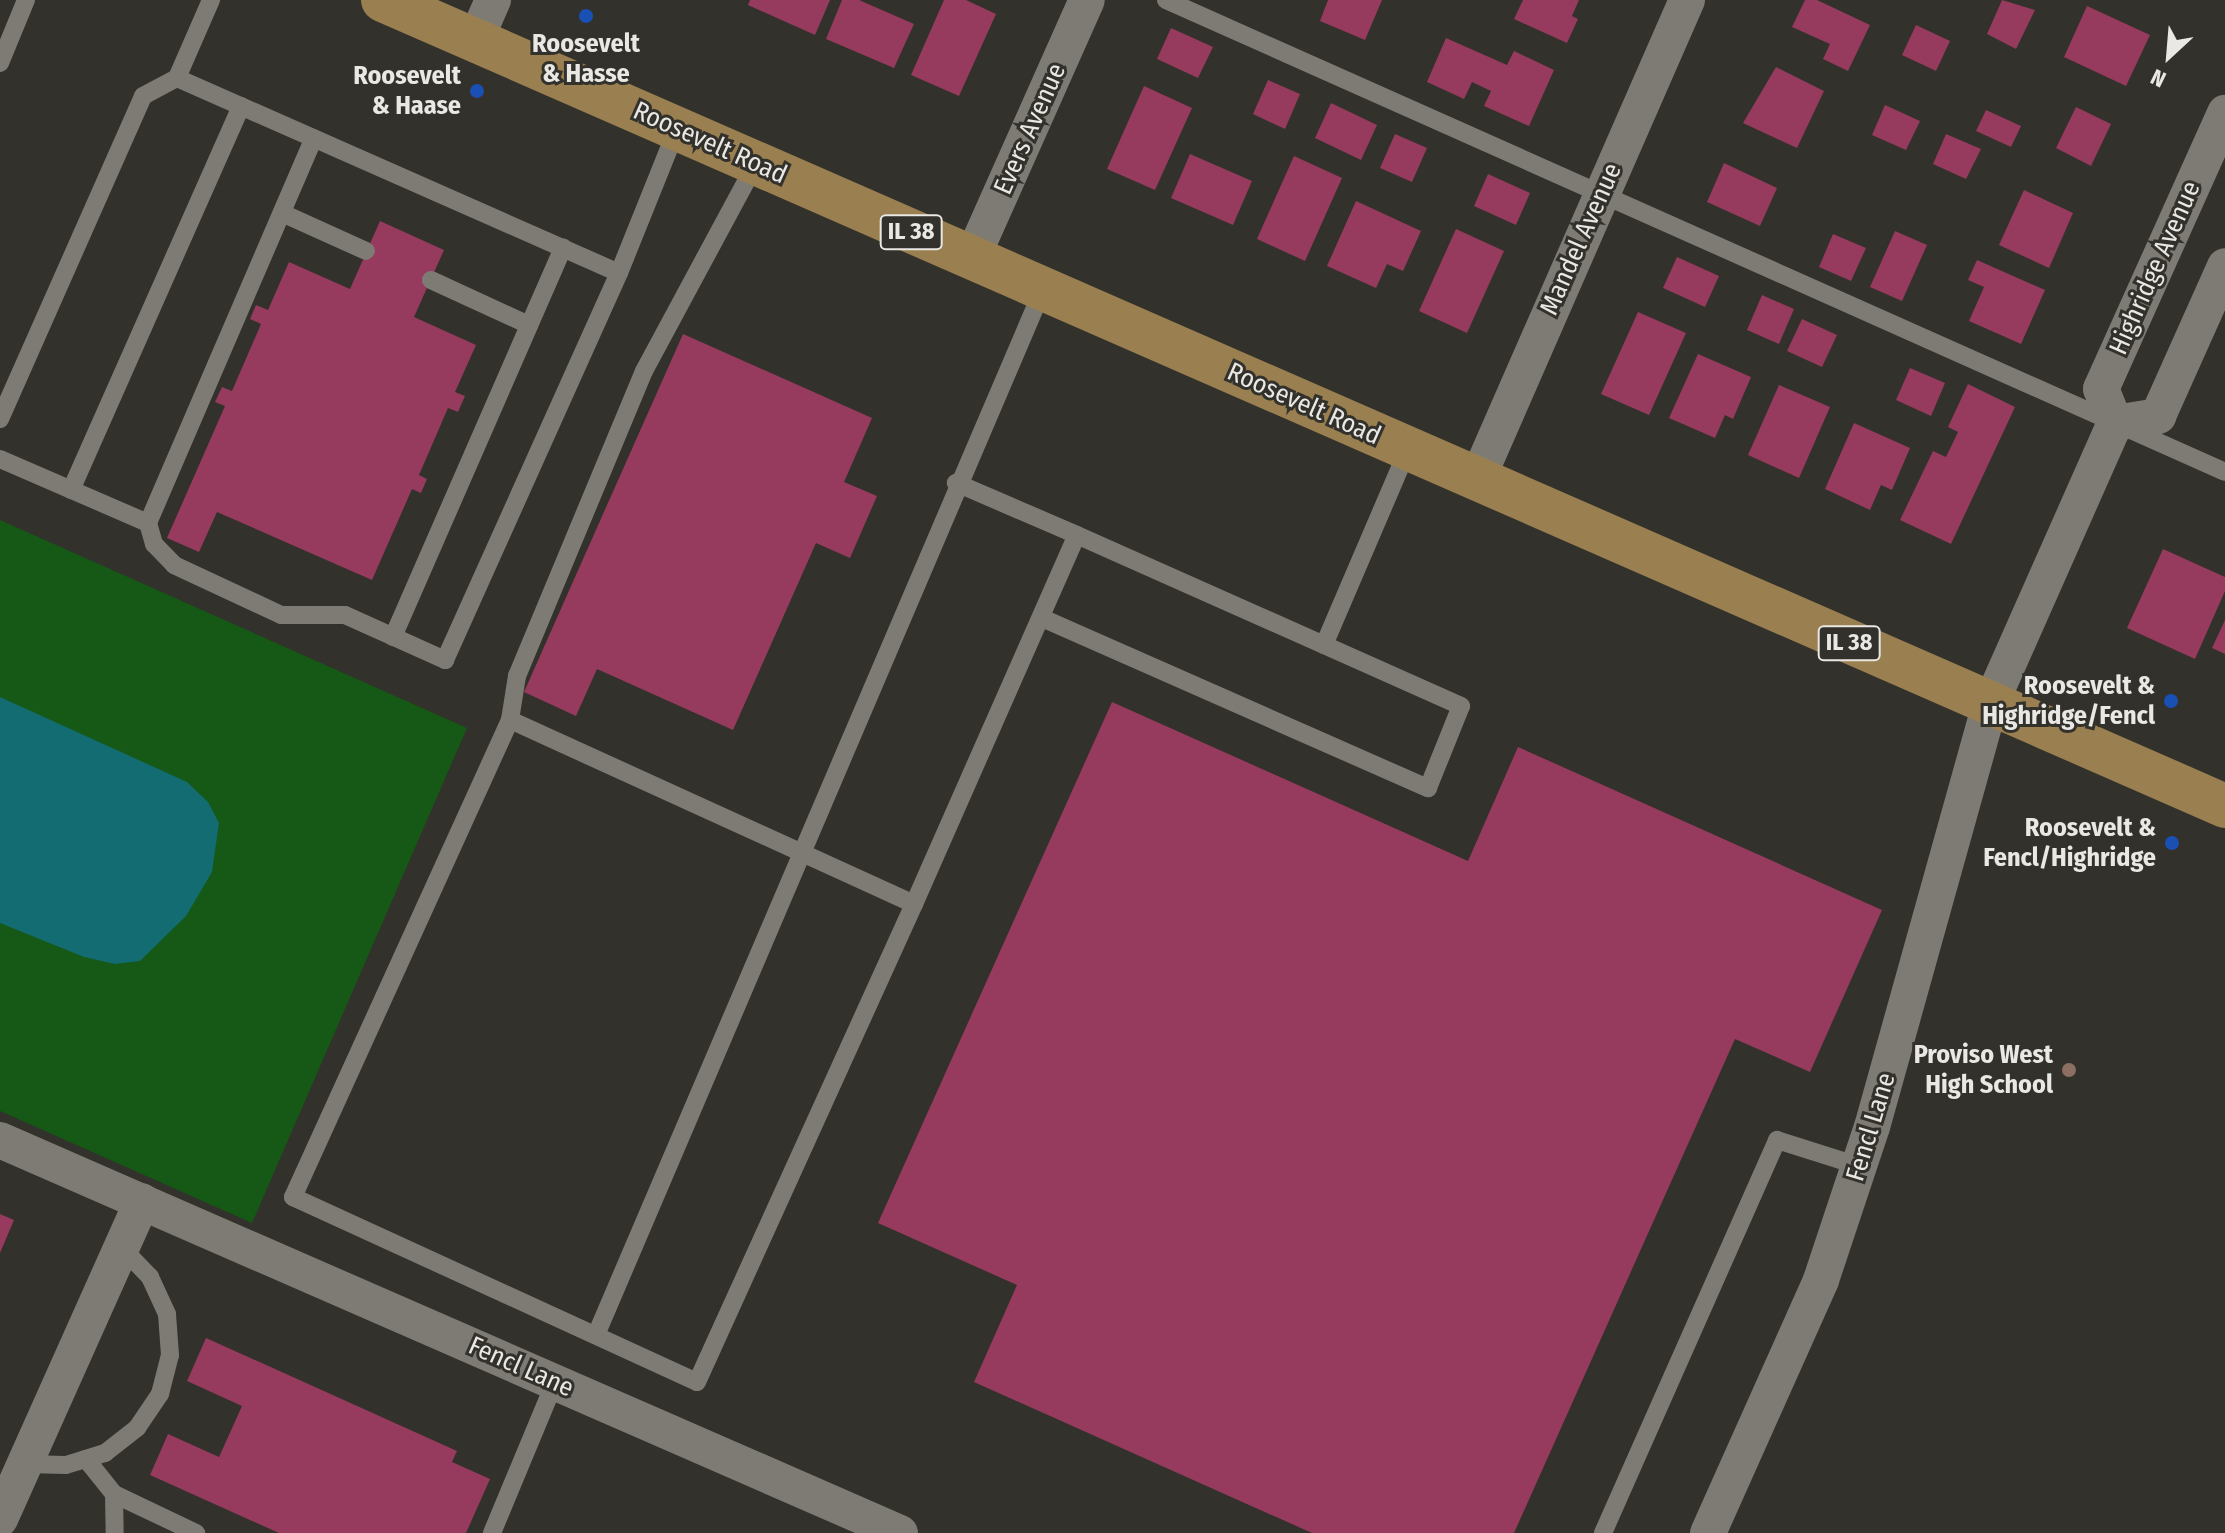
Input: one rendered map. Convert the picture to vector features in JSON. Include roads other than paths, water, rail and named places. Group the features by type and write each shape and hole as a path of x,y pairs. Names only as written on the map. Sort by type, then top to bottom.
{"main road":[{"name":"Roosevelt Road","path":"394,2 475,41 2225,806"}],"street":[{"path":"475,41 493,0"},
{"name":"Evers Avenue","path":"972,258 1087,0"},
{"name":"Mandel Avenue","path":"1477,480 1687,0"},
{"name":"Highridge Avenue","path":"2115,423 2101,389 2225,113"},
{"path":"1990,705 2115,423 2158,416 2225,266"},
{"name":"Fencl Lane","path":"1708,1533 1821,1280 1859,1166 1990,705"},
{"name":"Fencl Lane","path":"0,1140 900,1533"},
{"path":"9,1491 142,1201"}],"lane":[{"path":"0,63 26,0"},
{"path":"0,419 143,96 177,78 211,0"},
{"path":"1166,0 2225,472"},
{"path":"177,78 619,273"},
{"path":"71,490 241,106"},
{"path":"314,138 148,523 154,544 174,565 281,615 345,615 445,660 619,273 677,129"},
{"path":"756,163 644,371 517,676 510,720 293,1197 697,1382 1077,535"},
{"path":"282,213 366,251"},
{"path":"393,637 563,248"},
{"path":"431,280 529,325"},
{"path":"596,1335 803,853 956,483 1043,289"},
{"path":"1324,645 1408,449"},
{"path":"0,459 148,523"},
{"path":"956,483 1461,706 1428,788 1042,618"},
{"path":"510,720 914,904"},
{"path":"1603,1533 1777,1140 1859,1166"},
{"path":"9,1491 66,1465 105,1453 137,1428 160,1394 170,1355 167,1314 150,1277 121,1247"},
{"path":"492,1533 555,1382"},
{"path":"86,1459 114,1494 196,1533"},
{"path":"114,1494 115,1533"}],"water":[{"path":"0,697 187,782 208,802 219,823 212,872 186,916 140,961 115,964 84,957 0,923"}],"place":[{"name":"Roosevelt & Hasse","path":"586,16"},
{"name":"Roosevelt & Haase","path":"477,91"},
{"name":"Roosevelt & Highridge/Fencl","path":"2171,701"},
{"name":"Roosevelt & Fencl/Highridge","path":"2172,843"},
{"name":"Proviso West High School","path":"2069,1070"}]}
